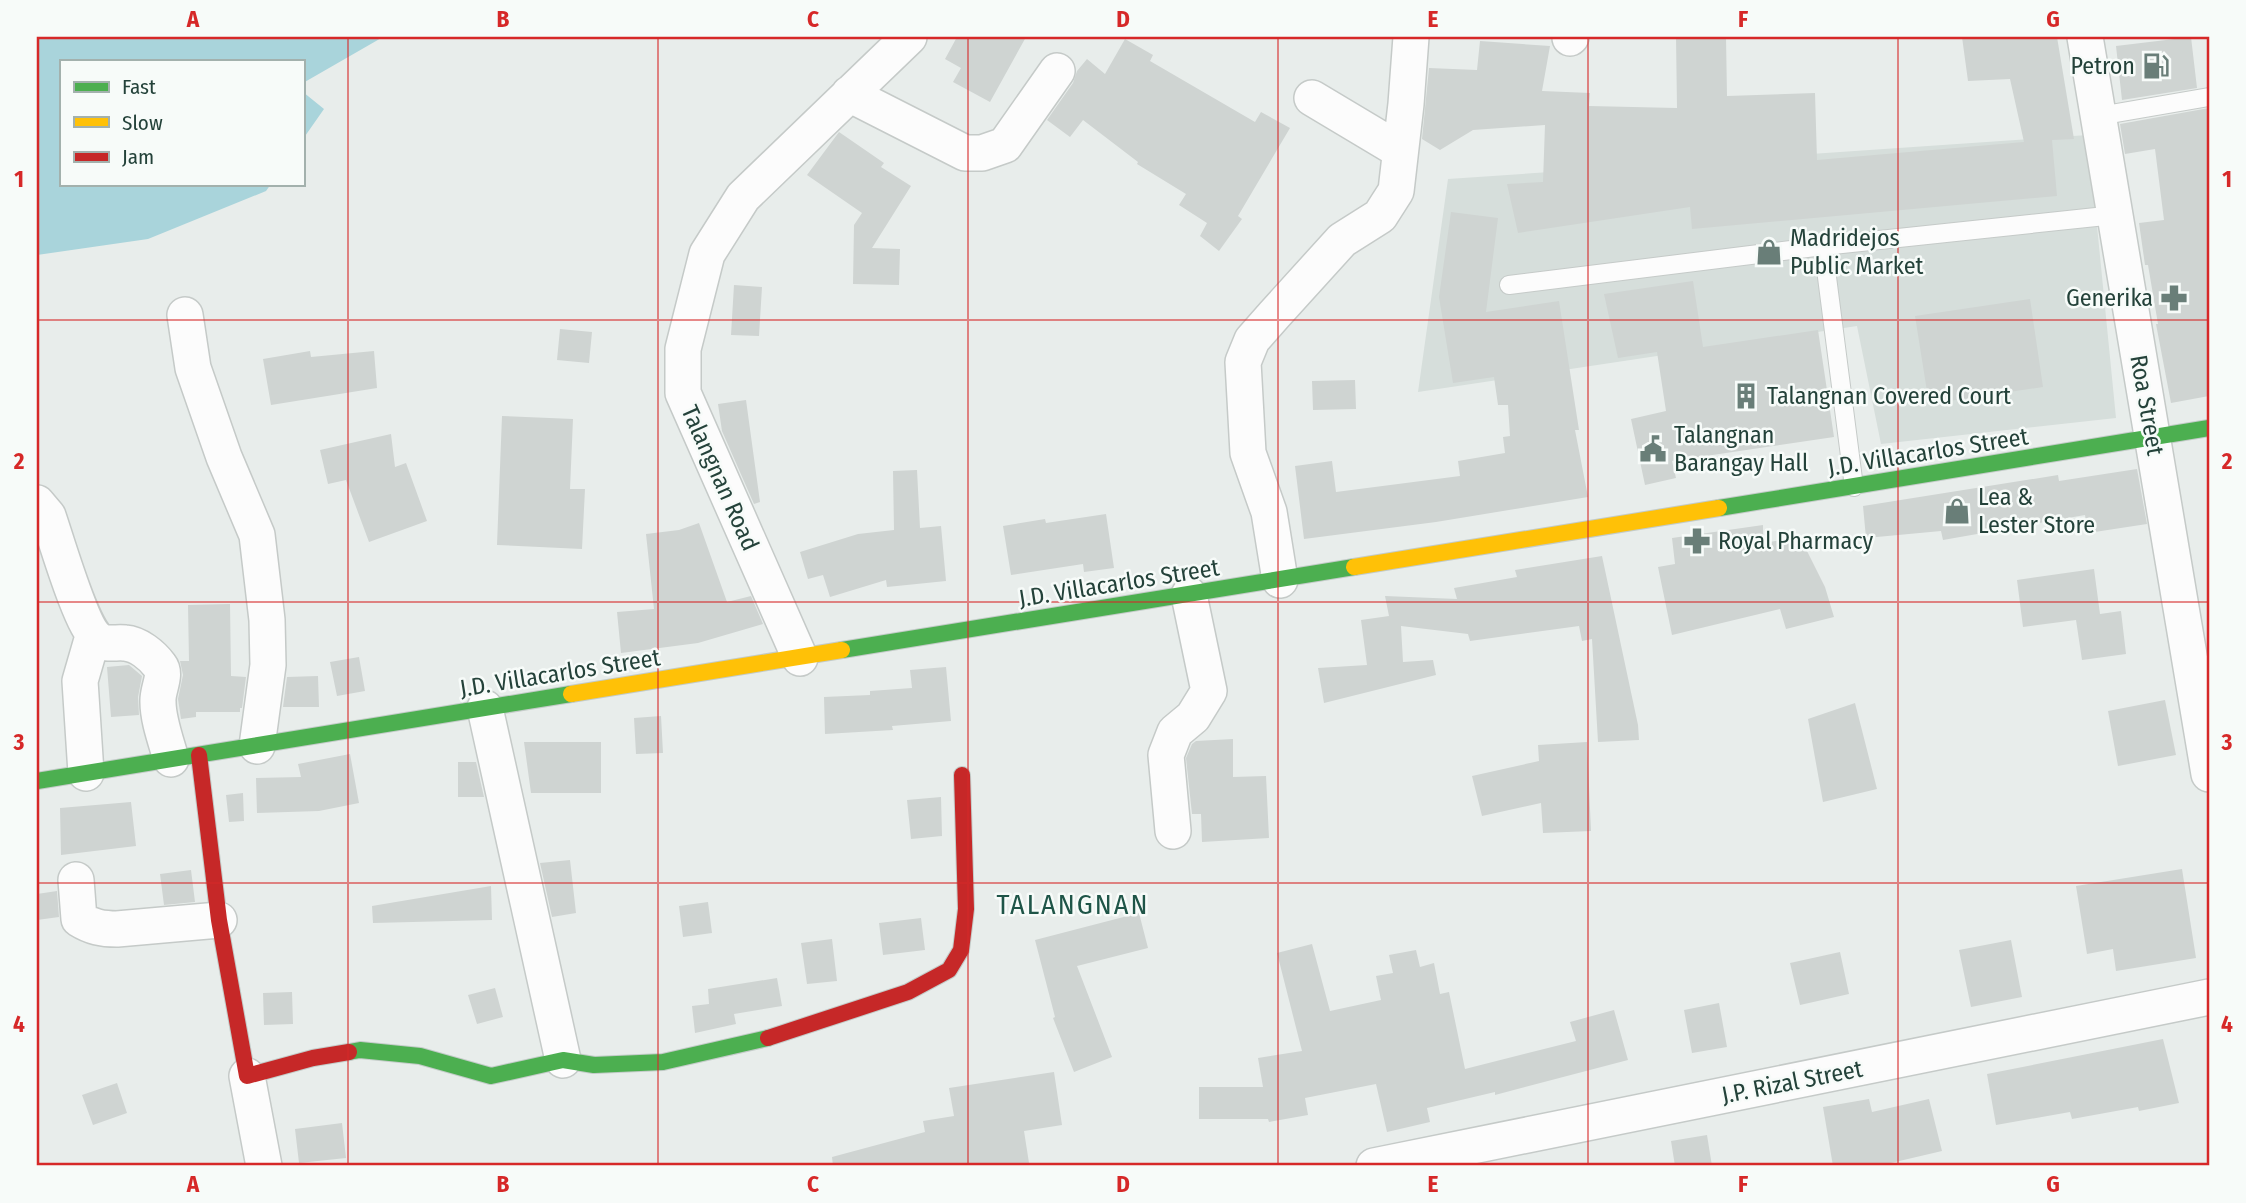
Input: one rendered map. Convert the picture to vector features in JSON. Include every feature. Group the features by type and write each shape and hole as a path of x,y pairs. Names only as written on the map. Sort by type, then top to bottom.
{"street":[{"name":"Talangnan Road","path":"800,657 683,393 683,349 706,254 743,197 909,37"},
{"path":"1280,580 1269,512 1248,453 1243,362 1252,340 1342,240 1380,216 1396,191 1411,37"},
{"name":"Roa Street","path":"2085,37 2209,774"},
{"path":"849,94 965,152 982,152 1005,145 1057,71"},
{"path":"1312,98 1399,150"},
{"path":"185,315 193,368 224,457 257,535 267,620 268,665 257,746"},
{"name":"J.D. Villacarlos Street","path":"37,781 2209,428"},
{"path":"37,503 48,516 84,618 93,636 102,643 139,646 161,667 163,675 159,685 158,703 185,757 219,920 264,1166"},
{"path":"1173,831 1166,755 1175,732 1193,718 1209,691 1189,595"},
{"path":"86,773 80,681 93,636"},
{"path":"485,708 563,1060"},
{"path":"247,1076 313,1058 360,1050 419,1056 491,1076 563,1060 594,1065 663,1062 756,1042 908,992 949,970 961,950 966,909 962,775"},
{"path":"76,880 79,919 89,926 117,929 219,920"},
{"name":"J.P. Rizal Street","path":"1374,1166 2209,997"}],"lane":[{"path":"2099,116 2209,97"},
{"path":"1509,285 1823,246 2115,215"},
{"path":"1823,246 1854,486"}],"shaded area":[{"name":"Madridejos Public Market","path":"2088,135 2116,418 1881,444 1857,326 1418,392 1448,179"}],"water":[{"path":"37,37 383,37 304,82 304,60 60,60 60,186 270,186 266,191 148,239 37,255"},
{"path":"304,93 324,109 304,138"}],"building":[{"path":"957,37 1026,37 990,102 953,82 961,68 945,59"},
{"path":"1676,37 1726,37 1727,96 1815,93 1817,160 2024,142 2010,79 1968,81 1962,37 2057,37 2074,139 2052,140 2057,196 1692,229 1690,207 1518,233 1507,184 1543,182 1545,125 1473,130 1440,150 1422,139 1429,68 1477,70 1480,41 1550,46 1542,91 1590,93 1589,106 1677,108"},
{"name":"Petron","path":"2191,37 2197,88 2122,100 2116,46"},
{"path":"1125,39 1153,55 1150,61 1255,122 1261,112 1290,128 1238,216 1242,219 1219,251 1200,236 1207,223 1179,205 1186,194 1137,164 1138,162 1083,120 1070,137 1047,120 1087,59 1105,74"},
{"path":"2209,108 2209,396 2171,403 2139,223 2164,220 2155,149 2125,154 2120,124"},
{"path":"839,132 884,163 881,167 911,186 872,248 900,249 899,285 853,284 854,225 862,213 807,175"},
{"path":"1451,212 1498,218 1486,312 1559,301 1579,430 1575,430 1588,497 1436,522 1304,539 1295,466 1332,461 1336,492 1460,476 1458,461 1505,453 1503,437 1510,436 1508,405 1498,405 1494,377 1453,383 1439,297"},
{"name":"Talangnan Covered Court","path":"1693,281 1703,347 1818,330 1834,437 1672,461 1676,478 1645,485 1631,419 1666,411 1657,352 1618,358 1604,294"},
{"path":"734,285 762,287 759,336 731,335"},
{"path":"2030,299 2043,387 1929,404 1915,316"},
{"path":"560,329 592,332 589,363 557,360"},
{"path":"310,351 311,357 374,351 377,388 271,405 263,359"},
{"path":"1355,380 1356,409 1313,410 1312,381"},
{"path":"746,400 760,502 754,504 722,431 718,404"},
{"path":"502,416 573,419 570,489 585,489 582,549 497,545"},
{"path":"391,434 395,467 406,463 427,521 369,542 346,480 328,484 320,450"},
{"path":"2137,469 2147,524 2088,533 2085,515 1943,540 1941,531 1866,538 1863,506 2058,475 2059,481"},
{"path":"917,470 920,528 941,526 946,581 887,587 886,580 830,597 823,575 808,579 800,552 858,534 894,530 893,471"},
{"path":"1106,514 1114,568 1084,572 1083,564 1011,575 1003,526"},
{"path":"699,523 727,602 751,596 763,624 698,643 621,653 617,612 654,609 646,534 679,530"},
{"path":"1763,525 1763,543 1800,537 1825,587 1834,617 1786,629 1780,609 1672,635 1658,567 1675,564 1672,538"},
{"path":"1602,556 1639,740 1598,742 1592,639 1582,641 1579,626 1470,641 1468,634 1401,626 1403,662 1433,660 1436,675 1324,703 1318,668 1367,665 1361,620 1389,616 1385,596 1457,599 1454,588 1517,577 1515,570"},
{"path":"2094,569 2100,614 2121,611 2126,654 2082,660 2076,620 2023,627 2017,580"},
{"path":"230,604 231,676 246,677 242,708 240,712 196,712 196,717 181,719 178,699 183,675 180,661 189,661 188,605"},
{"path":"359,657 365,691 337,696 330,662"},
{"path":"129,665 142,676 138,697 139,715 111,717 107,667"},
{"path":"946,667 951,721 892,726 893,730 825,734 824,697 870,695 870,691 912,688 910,670"},
{"path":"318,676 319,707 283,707 287,677"},
{"path":"2165,700 2176,755 2118,766 2108,711"},
{"path":"1855,703 1877,789 1823,802 1808,719"},
{"path":"661,716 663,753 636,754 634,718"},
{"path":"1233,739 1233,777 1266,776 1269,838 1202,842 1201,814 1192,814 1186,758 1196,741"},
{"path":"524,742 601,742 601,793 531,793"},
{"path":"1587,742 1591,831 1543,833 1541,803 1482,816 1472,776 1539,761 1538,745"},
{"path":"350,754 359,803 319,811 257,813 256,778 301,777 298,764"},
{"path":"458,762 476,762 484,797 458,797"},
{"path":"243,793 244,821 229,822 226,795"},
{"path":"941,797 942,836 911,839 907,800"},
{"path":"131,802 136,846 61,855 60,808"},
{"path":"570,860 576,913 552,917 540,863"},
{"path":"2182,869 2196,958 2116,971 2113,949 2087,954 2076,886"},
{"path":"191,870 195,902 164,905 160,874"},
{"path":"491,886 492,920 373,923 372,906"},
{"path":"57,891 59,917 37,920 37,894"},
{"path":"708,902 712,933 683,937 679,906"},
{"path":"1139,913 1148,948 1077,966 1112,1057 1074,1072 1053,1018 1055,1017 1035,940"},
{"path":"921,918 925,950 883,955 879,923"},
{"path":"832,939 837,981 807,984 801,943"},
{"path":"2011,940 2022,997 1971,1007 1959,950"},
{"path":"1312,944 1330,1011 1381,1000 1376,976 1393,973 1389,955 1416,950 1420,967 1434,963 1440,994 1449,992 1465,1069 1576,1041 1570,1022 1614,1010 1628,1060 1495,1095 1495,1092 1427,1108 1430,1122 1387,1132 1376,1084 1305,1098 1308,1115 1269,1122 1268,1119 1199,1119 1199,1087 1263,1087 1258,1058 1302,1051 1277,953"},
{"path":"1840,952 1849,994 1800,1005 1790,963"},
{"path":"777,978 782,1006 734,1014 736,1024 695,1033 692,1006 709,1004 708,989"},
{"path":"495,988 503,1017 477,1024 468,995"},
{"path":"292,992 293,1024 264,1025 263,993"},
{"path":"1719,1003 1727,1047 1692,1053 1684,1010"},
{"path":"2163,1039 2179,1103 2139,1111 2138,1107 2072,1119 2070,1112 1996,1125 1987,1074"},
{"path":"1054,1072 1062,1125 1024,1131 1029,1163 1006,1166 833,1166 832,1157 925,1132 923,1121 954,1116 949,1088"},
{"path":"117,1083 127,1113 93,1125 82,1095"},
{"path":"1869,1099 1872,1112 1929,1099 1942,1151 1878,1166 1833,1166 1823,1107"},
{"path":"342,1123 346,1158 299,1163 295,1129"},
{"path":"1707,1135 1712,1166 1675,1166 1671,1141"}],"traffic: fast":[{"path":"1719,508 2209,428"},
{"path":"842,650 1354,567"},
{"path":"37,781 571,694"},
{"path":"349,1052 360,1050 420,1056 491,1076 563,1060 594,1065 663,1062 768,1038"}],"traffic: slow":[{"path":"1354,567 1719,508"},
{"path":"571,694 842,650"}],"traffic: jam":[{"path":"199,755 219,920 247,1076 313,1058 349,1052"},
{"path":"768,1038 908,992 949,970 961,950 966,909 962,775"}],"place":[{"name":"Petron","path":"2156,66"},
{"name":"Madridejos Public Market","path":"1769,252"},
{"name":"Generika","path":"2174,298"},
{"name":"Talangnan Covered Court","path":"1746,396"},
{"name":"Talangnan Barangay Hall","path":"1653,449"},
{"name":"Lea & Lester Store","path":"1957,511"},
{"name":"Royal Pharmacy","path":"1697,541"}],"district":[{"name":"TALANGNAN","path":"1073,904"}]}
